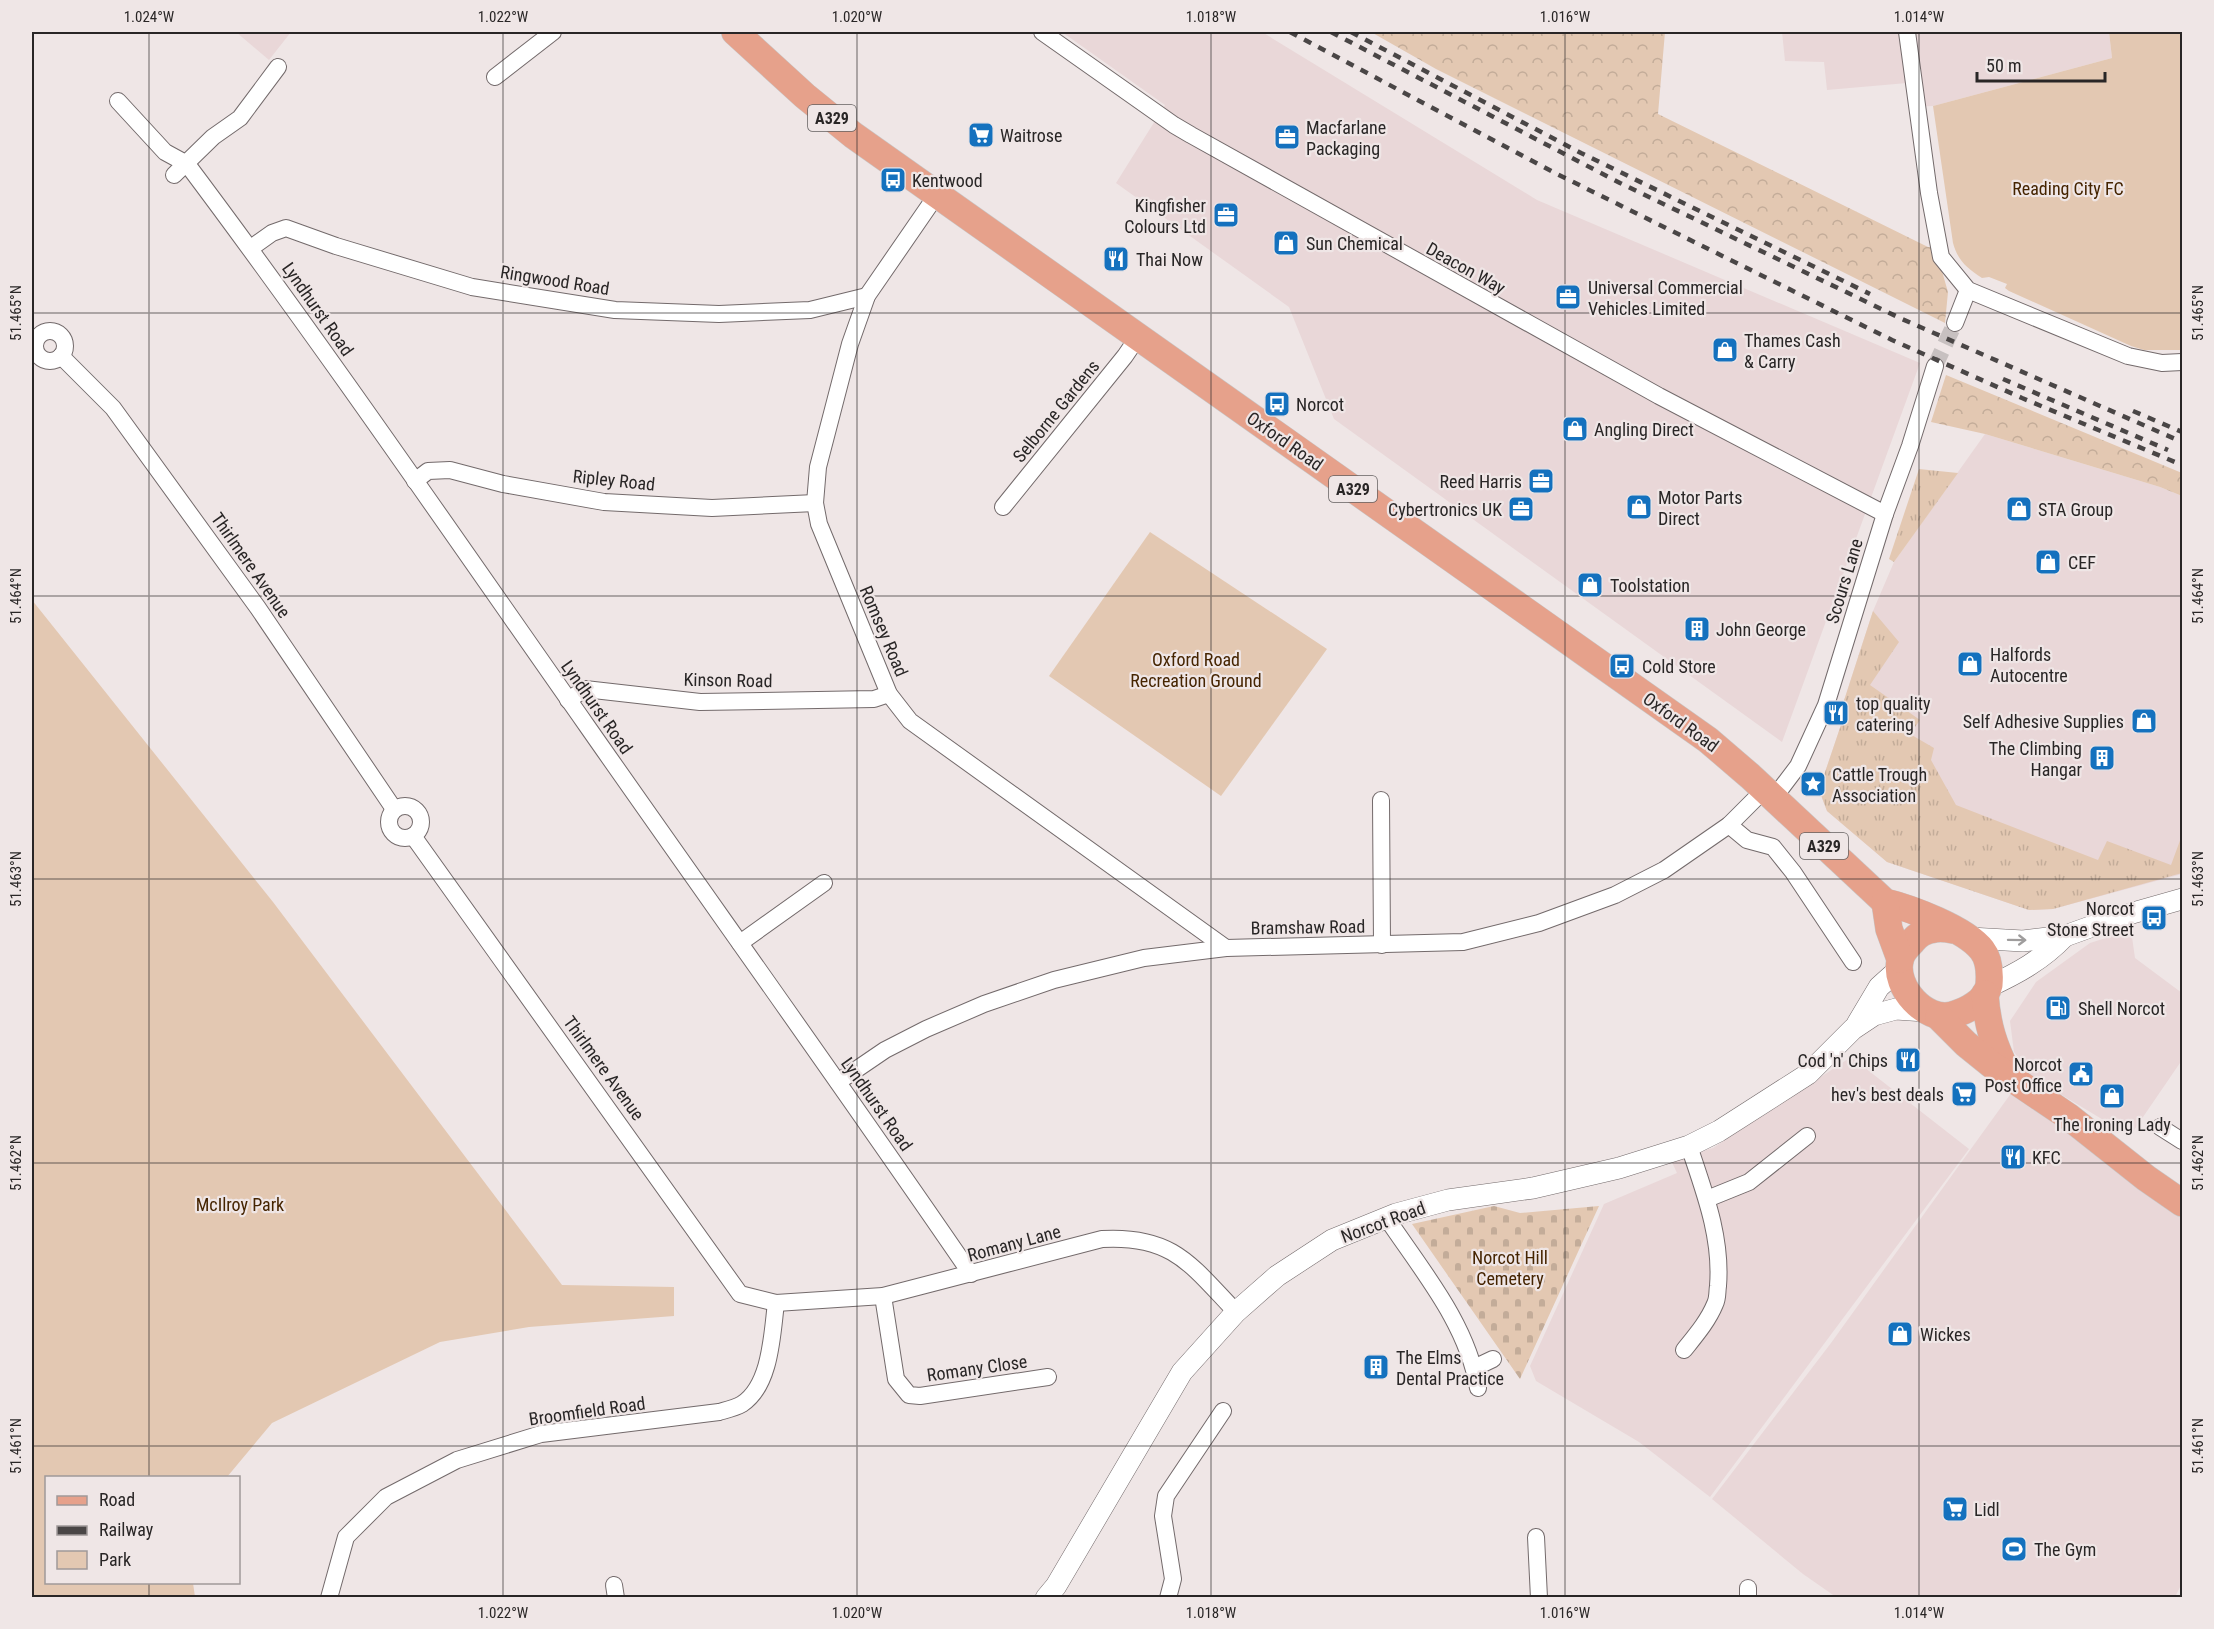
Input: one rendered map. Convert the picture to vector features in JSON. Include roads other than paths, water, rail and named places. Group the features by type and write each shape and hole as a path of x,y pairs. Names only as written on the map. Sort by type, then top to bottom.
{"main road":[{"name":"Oxford Road","path":"735,32 839,124 1708,740 1885,902 1906,907 1962,934"},
{"path":"1885,902 1889,929 1909,993 1966,1044 2008,1076 2076,1122 2146,1178 2182,1203"},
{"path":"1899,964 1917,935 1935,929 1962,934 1983,951 1989,968 1986,1016 1994,1047 2008,1076"},
{"path":"1932,1014 1964,1011 1979,1002 1987,990"}],"street":[{"path":"495,77 553,32"},
{"name":"Deacon Way","path":"1042,32 1191,135 1649,391 1885,514"},
{"path":"1907,32 1929,193 1941,257 1968,290 2128,356 2162,363 2182,362"},
{"path":"180,169 213,137 240,118 278,67"},
{"name":"Lyndhurst Road","path":"118,101 250,248 971,1274"},
{"name":"Romsey Road","path":"938,193 867,296 850,344 818,467 815,503 819,524 889,694 910,721 1226,948"},
{"name":"Ringwood Road","path":"250,248 272,233 286,228 336,246 472,287 615,310 719,315 810,310 867,296"},
{"path":"1955,323 1968,290"},
{"name":"Thirlmere Avenue","path":"36,331 59,334 64,342 64,352 61,356 113,408 258,608 394,809 388,822 391,831 399,837 413,836 679,1207 722,1272 740,1294 776,1303"},
{"name":"Selborne Gardens","path":"1003,507 1138,337"},
{"name":"Scours Lane","path":"1768,794 1798,766 1826,705 1885,514 1910,446 1935,366"},
{"name":"Ripley Road","path":"415,481 428,471 450,470 502,484 604,502 712,508 815,503"},
{"name":"Kinson Road","path":"568,700 585,689 700,702 874,699 889,694"},
{"name":"Bramshaw Road","path":"838,1082 885,1050 984,1004 1054,980 1144,958 1226,948 1463,942 1539,923 1615,895 1664,870 1729,825 1768,794"},
{"path":"1381,800 1383,945"},
{"path":"394,809 399,806 410,806 418,812 420,828 413,836"},
{"path":"1729,825 1748,840 1773,847 1793,872 1853,962"},
{"path":"740,944 824,883"},
{"path":"1962,934 2023,941 2065,936 2115,918 2182,899"},
{"path":"1987,990 2046,955 2065,936"},
{"name":"Norcot Road","path":"1853,1029 1879,987 1899,964"},
{"name":"Norcot Road","path":"1046,1598 1056,1586 1182,1372 1236,1312 1277,1276 1332,1240 1386,1217 1448,1200 1533,1188 1619,1168 1689,1146 1719,1131 1808,1074 1853,1029 1874,1016 1896,1009 1932,1014"},
{"path":"2160,1126 2182,1140"},
{"path":"1707,1199 1749,1182 1808,1136"},
{"path":"1684,1350 1705,1324 1716,1302 1719,1276 1716,1238 1707,1199 1689,1146"},
{"path":"1386,1217 1455,1321 1474,1368 1478,1388"},
{"name":"Romany Lane","path":"776,1303 883,1296 1102,1239 1146,1241 1172,1251 1190,1264 1236,1312"},
{"name":"Romany Close","path":"883,1296 896,1379 909,1395 920,1396 1048,1377"},
{"name":"Broomfield Road","path":"329,1598 346,1537 386,1497 457,1460 541,1434 719,1412 742,1404 757,1387 770,1357 776,1303"},
{"path":"1474,1368 1493,1359"},
{"path":"1167,1598 1173,1579 1163,1516 1166,1496 1223,1411"},
{"path":"1536,1537 1539,1598"}],"tunnel":[{"path":"1935,366 1955,323"}],"railway":[{"path":"1290,32 1553,172 1892,340 2022,398 2182,465"},
{"path":"1331,32 1620,183 1902,319 2182,442"},
{"path":"1351,32 1581,153 1870,294"},
{"path":"2003,379 2168,450"},
{"path":"2133,411 2182,432"}],"place":[{"name":"Waitrose","path":"981,135"},
{"name":"Macfarlane Packaging","path":"1287,137"},
{"name":"Kentwood","path":"893,180"},
{"name":"Kingfisher Colours Ltd","path":"1226,215"},
{"name":"Sun Chemical","path":"1286,243"},
{"name":"Thai Now","path":"1116,259"},
{"name":"Universal Commercial Vehicles Limited","path":"1568,297"},
{"name":"Thames Cash & Carry","path":"1725,350"},
{"name":"Norcot","path":"1277,404"},
{"name":"Angling Direct","path":"1575,429"},
{"name":"Reed Harris","path":"1541,481"},
{"name":"Motor Parts Direct","path":"1639,507"},
{"name":"Cybertronics UK","path":"1521,509"},
{"name":"STA Group","path":"2019,509"},
{"name":"CEF","path":"2048,562"},
{"name":"Toolstation","path":"1590,585"},
{"name":"John George","path":"1697,629"},
{"name":"Halfords Autocentre","path":"1970,664"},
{"name":"Cold Store","path":"1622,666"},
{"name":"top quality catering","path":"1836,713"},
{"name":"Self Adhesive Supplies","path":"2144,721"},
{"name":"The Climbing Hangar","path":"2102,758"},
{"name":"Cattle Trough Association","path":"1813,784"},
{"name":"Norcot Stone Street","path":"2154,918"},
{"name":"Shell Norcot","path":"2058,1008"},
{"name":"Cod 'n' Chips","path":"1908,1060"},
{"name":"Norcot Post Office","path":"2081,1074"},
{"name":"hev's best deals","path":"1964,1094"},
{"name":"The Ironing Lady","path":"2112,1096"},
{"name":"KFC","path":"2013,1157"},
{"name":"Wickes","path":"1900,1334"},
{"name":"The Elms Dental Practice","path":"1376,1367"},
{"name":"Lidl","path":"1955,1509"},
{"name":"The Gym","path":"2014,1549"}],"park label":[{"name":"Reading City FC","path":"2068,188"},
{"name":"Oxford Road Recreation Ground","path":"1196,669"},
{"name":"McIlroy Park","path":"240,1204"},
{"name":"Norcot Hill Cemetery","path":"1510,1267"}]}
